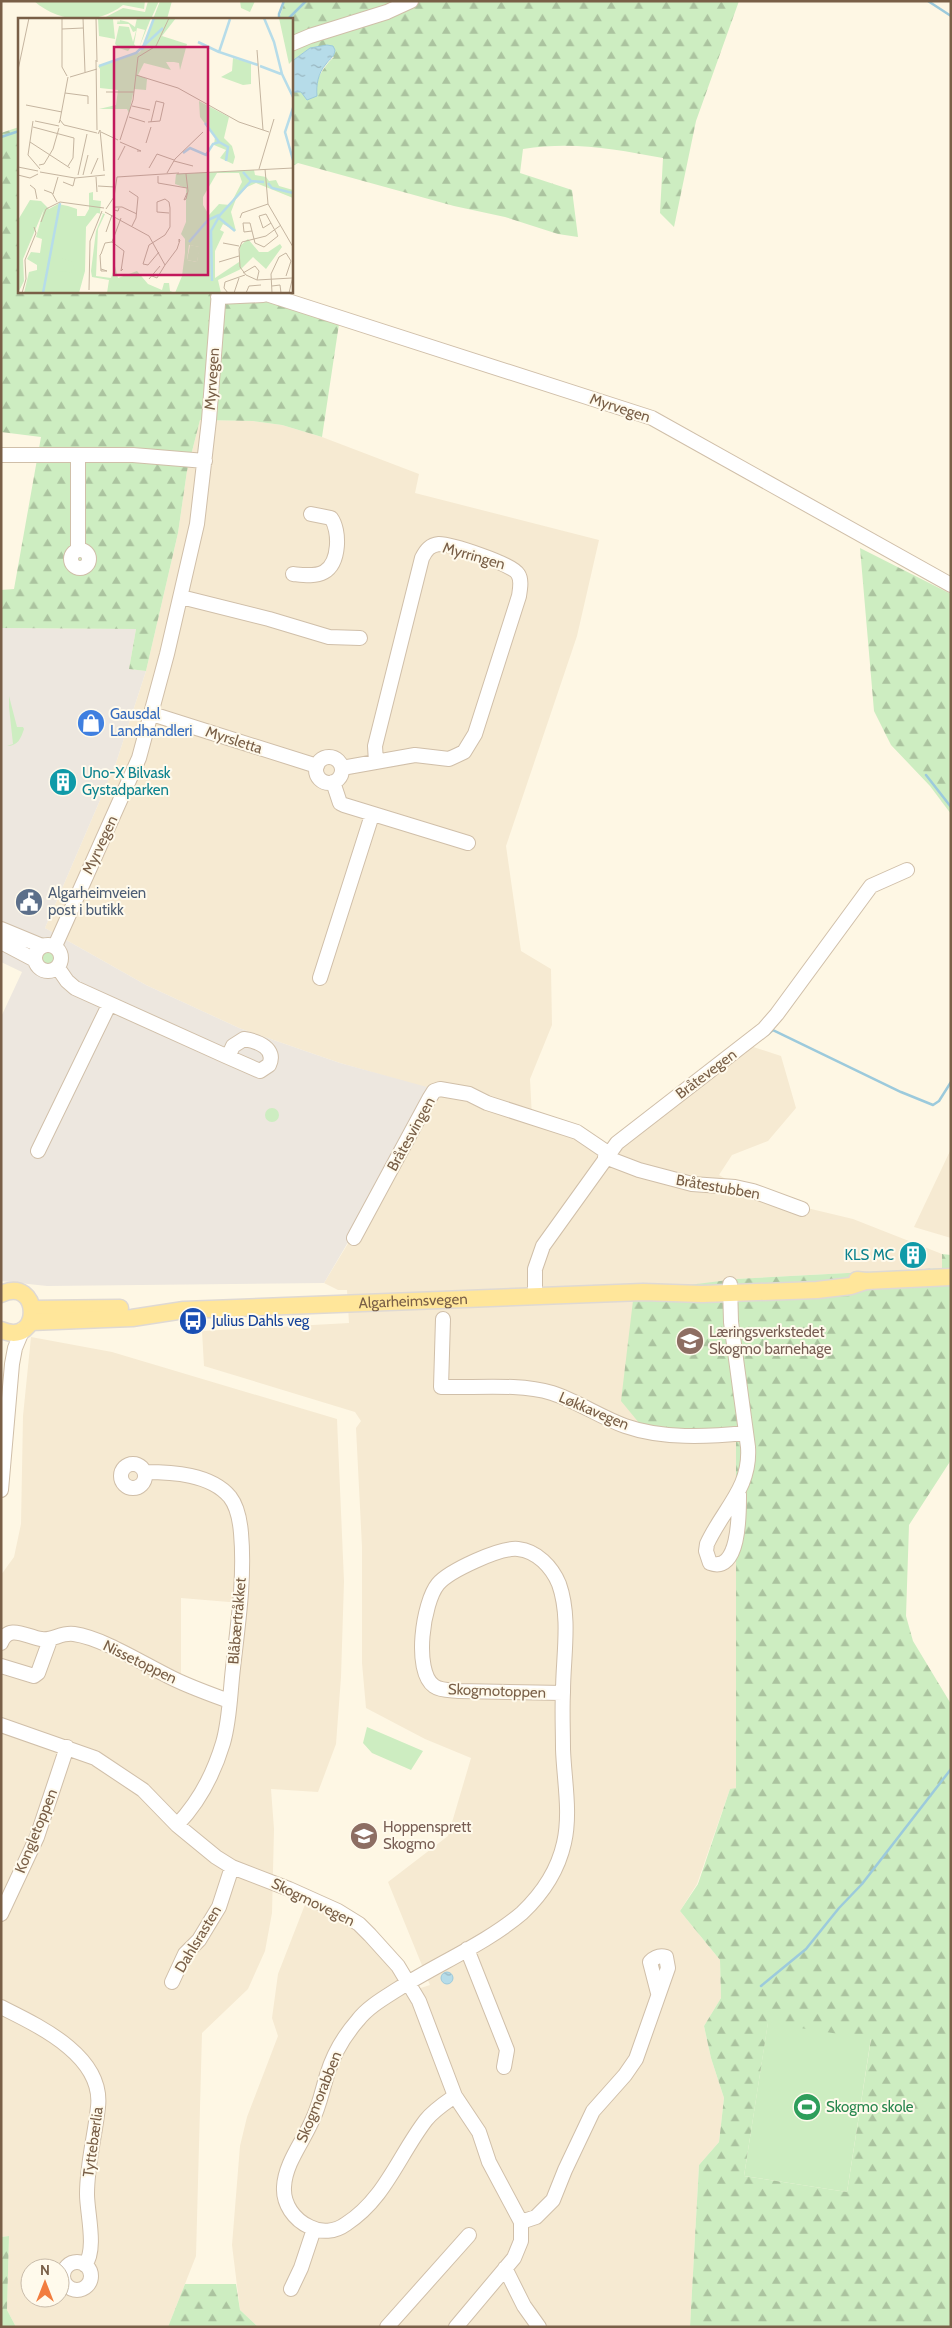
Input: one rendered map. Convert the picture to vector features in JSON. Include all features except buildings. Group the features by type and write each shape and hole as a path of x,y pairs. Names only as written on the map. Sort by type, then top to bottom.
{"main road":[{"name":"Algarheimsvegen","path":"1,1330 14,1333 28,1320 139,1317 184,1310 643,1292 671,1294 731,1289 817,1290 851,1286 866,1281 951,1276"},
{"path":"1,1294 13,1291 22,1293 29,1300 28,1320"}],"street":[{"path":"292,44 310,36 387,12 412,1"},
{"name":"Myrvegen","path":"49,946 139,758 152,714 198,524 205,461 218,294 260,293 652,418 951,585"},
{"path":"1,455 156,456 205,461"},
{"path":"78,455 78,549"},
{"path":"293,574 322,573 329,568 334,556 338,539 336,524 331,518 311,514"},
{"name":"Myrringen","path":"342,768 415,756 449,759 464,752 475,734 519,596 521,582 519,575 510,566 446,545 431,546 426,550 422,558 375,746 376,762"},
{"path":"180,597 269,619 329,637 360,638"},
{"name":"Myrsletta","path":"152,714 317,766"},
{"path":"330,757 338,760 342,768 341,775 333,782 326,782 316,773 317,766 322,759 330,757"},
{"path":"333,782 340,803 372,815 468,843"},
{"path":"320,978 372,815"},
{"name":"Bråtevegen","path":"535,1296 536,1269 543,1246 607,1155 625,1135 764,1029 871,886 907,870"},
{"path":"1,929 49,946 62,956 58,968 50,972 42,970 35,960 1,942"},
{"path":"35,960 36,952 49,946"},
{"path":"58,968 67,982 75,988 109,1005 228,1057"},
{"path":"38,1151 109,1005"},
{"name":"Bråtesvingen","path":"354,1238 429,1099 434,1091 440,1089 469,1094 487,1103 577,1132 607,1155"},
{"name":"Bråtestubben","path":"607,1155 639,1170 692,1184 736,1187 802,1209"},
{"path":"731,1289 732,1322 746,1433 748,1467 739,1494"},
{"name":"Løkkavegen","path":"443,1319 441,1387 518,1388 541,1391 564,1398 624,1426 654,1434 746,1433"},
{"path":"1,1490 4,1424 15,1348 28,1320"},
{"name":"Blåbærtråkket","path":"145,1472 167,1472 189,1476 212,1484 229,1497 237,1512 241,1530 242,1575 229,1701 230,1710 223,1743 212,1774 202,1794 177,1825"},
{"name":"Skogmotoppen","path":"409,1982 467,1949 517,1917 532,1904 552,1875 559,1859 564,1842 566,1814 562,1693 565,1640 563,1606 558,1583 540,1558 526,1551 502,1550 446,1577 437,1586 426,1614 423,1637 423,1663 427,1677 433,1685 442,1690 562,1693"},
{"name":"Nissetoppen","path":"1,1643 3,1638 10,1632 18,1632 50,1640 62,1634 74,1634 91,1639 174,1679 229,1701"},
{"path":"1,1666 34,1676 38,1673 50,1640"},
{"name":"Skogmovegen","path":"1,1725 95,1758 143,1790 177,1825 203,1848 232,1866 316,1900 359,1924 390,1955 409,1982 429,2025 455,2096 479,2132 489,2162 521,2222"},
{"name":"Kongletoppen","path":"1,1914 39,1831 67,1747"},
{"name":"Dahlsrasten","path":"172,1982 186,1954 199,1940 219,1907 232,1866"},
{"path":"467,1949 477,1970 507,2050 504,2067"},
{"name":"Skogmorabben","path":"314,2229 298,2219 288,2206 284,2187 288,2168 312,2122 332,2062 341,2043 359,2018 374,2004 409,1982"},
{"path":"456,2327 505,2268 518,2249 522,2231 521,2222 536,2217 553,2200 593,2111 636,2058 658,1993"},
{"name":"Tyttebærlia","path":"1,2007 53,2036 84,2062 96,2081 98,2106 88,2168 87,2195 90,2252 85,2265"},
{"path":"291,2289 301,2268 314,2229 336,2229 344,2226 363,2211 391,2178 427,2120 455,2096"},
{"path":"387,2327 469,2235"},
{"path":"505,2268 524,2306 539,2327"}],"shaded area":[{"path":"200,420 253,421 282,425 322,437 419,474 415,493 599,540 577,636 506,846 521,951 551,969 552,1025 530,1079 532,1118 604,1147 738,1042 781,1056 796,1108 768,1141 732,1155 719,1175 753,1195 853,1219 942,1254 942,1268 736,1279 736,1789 730,1789 697,1884 680,1911 720,1960 721,1998 704,2026 711,2058 724,2098 719,2142 699,2165 690,2327 258,2327 240,2310 232,2245 240,2146 247,2117 278,2036 272,2018 278,1974 306,1902 353,1924 393,1969 405,1993 430,1985 388,1882 448,1836 471,1758 425,1739 366,1708 362,1663 362,1547 356,1428 361,1421 355,1412 204,1366 202,1331 349,1323 347,1290 338,1290 324,1283 355,1232 427,1088 340,1063 239,1028 146,985 45,928 116,763 146,671 178,533 187,471"},
{"path":"1,628 136,629 129,669 146,671 116,763 45,928 146,985 239,1028 340,1063 427,1087 413,1132 324,1283 47,1286 1,1281 1,1017 22,972 1,962"},
{"path":"951,1149 951,1238 914,1227"},
{"path":"31,1337 112,1352 337,1419 344,1581 341,1677 336,1744 318,1792 271,1789 274,1829 272,1913 265,1951 248,1989 202,2033 196,2256 168,2327 16,2327 7,2310 9,2236 1,2237 1,1575 14,1557 21,1524 23,1416","holes":["181,1598 241,1603 236,1699 181,1683"]}],"green space":[{"path":"34,1 145,1 144,9 123,5 112,12 94,18 66,17 44,8"},
{"path":"148,1 159,1 151,18 104,18 123,8 145,12"},
{"path":"160,1 172,1 167,18 153,18"},
{"path":"240,1 255,1 250,12 241,8"},
{"path":"285,1 739,1 696,121 674,227 660,213 663,158 593,147 559,146 523,149 520,173 572,190 578,237 558,234 505,217 454,206 298,163 292,166 292,92 300,91 312,85 334,57 310,48 292,61 292,18 279,18"},
{"path":"18,127 18,292 263,292 339,324 322,437 282,425 253,421 200,420 187,471 178,533 146,671 129,669 136,629 1,628 1,590 14,589 41,437 1,432 1,133"},
{"path":"860,548 951,594 951,814 930,786 891,745 874,711"},
{"path":"9,696 17,727 23,727 24,729 14,745 7,746 13,744"},
{"path":"49,951 54,953 56,958 54,963 49,965 44,963 42,958 44,953"},
{"path":"272,1108 277,1110 279,1115 277,1120 272,1122 267,1120 265,1115 267,1110"},
{"path":"942,1254 951,1255 951,1460 909,1525 906,1616 913,1641 951,1704 951,2327 690,2327 699,2165 719,2142 724,2098 711,2058 704,2026 721,1998 720,1960 680,1911 698,1884 730,1789 736,1788 736,1440 649,1435 621,1401 634,1292 736,1279 942,1268","holes":["768,2023 871,2039 847,2192 744,2176"]},
{"path":"367,1727 423,1751 411,1770 372,1753 363,1743"},
{"name":"Skogmo skole","path":"768,2022 871,2038 847,2192 744,2176"},
{"path":"9,2236 7,2310 16,2327 1,2327 1,2237"},
{"path":"185,2284 236,2284 240,2310 258,2327 168,2327"}],"water":[{"path":"327,45 333,46 335,50 333,56 319,75 317,96 307,100 301,92 292,92 292,61 310,48"},
{"path":"447,1972 453,1978 447,1984 441,1978"}],"waterway":[{"path":"279,18 284,1"},
{"path":"289,18 306,1"},
{"path":"928,1 951,16"},
{"path":"1,137 18,131"},
{"path":"926,775 951,807"},
{"path":"767,1035 773,1030 901,1092 933,1105 939,1101 951,1082"},
{"path":"761,1986 806,1949 839,1908 862,1884 951,1769"}],"place":[{"name":"Gausdal Landhandleri","path":"91,723"},
{"name":"Uno-X Bilvask Gystadparken","path":"63,782"},
{"name":"Algarheimveien post i butikk","path":"29,902"},
{"name":"KLS MC","path":"913,1255"},
{"name":"Julius Dahls veg","path":"193,1321"},
{"name":"Læringsverkstedet Skogmo barnehage","path":"690,1341"},
{"name":"Hoppensprett Skogmo","path":"364,1836"},
{"name":"Skogmo skole","path":"807,2107"}]}
